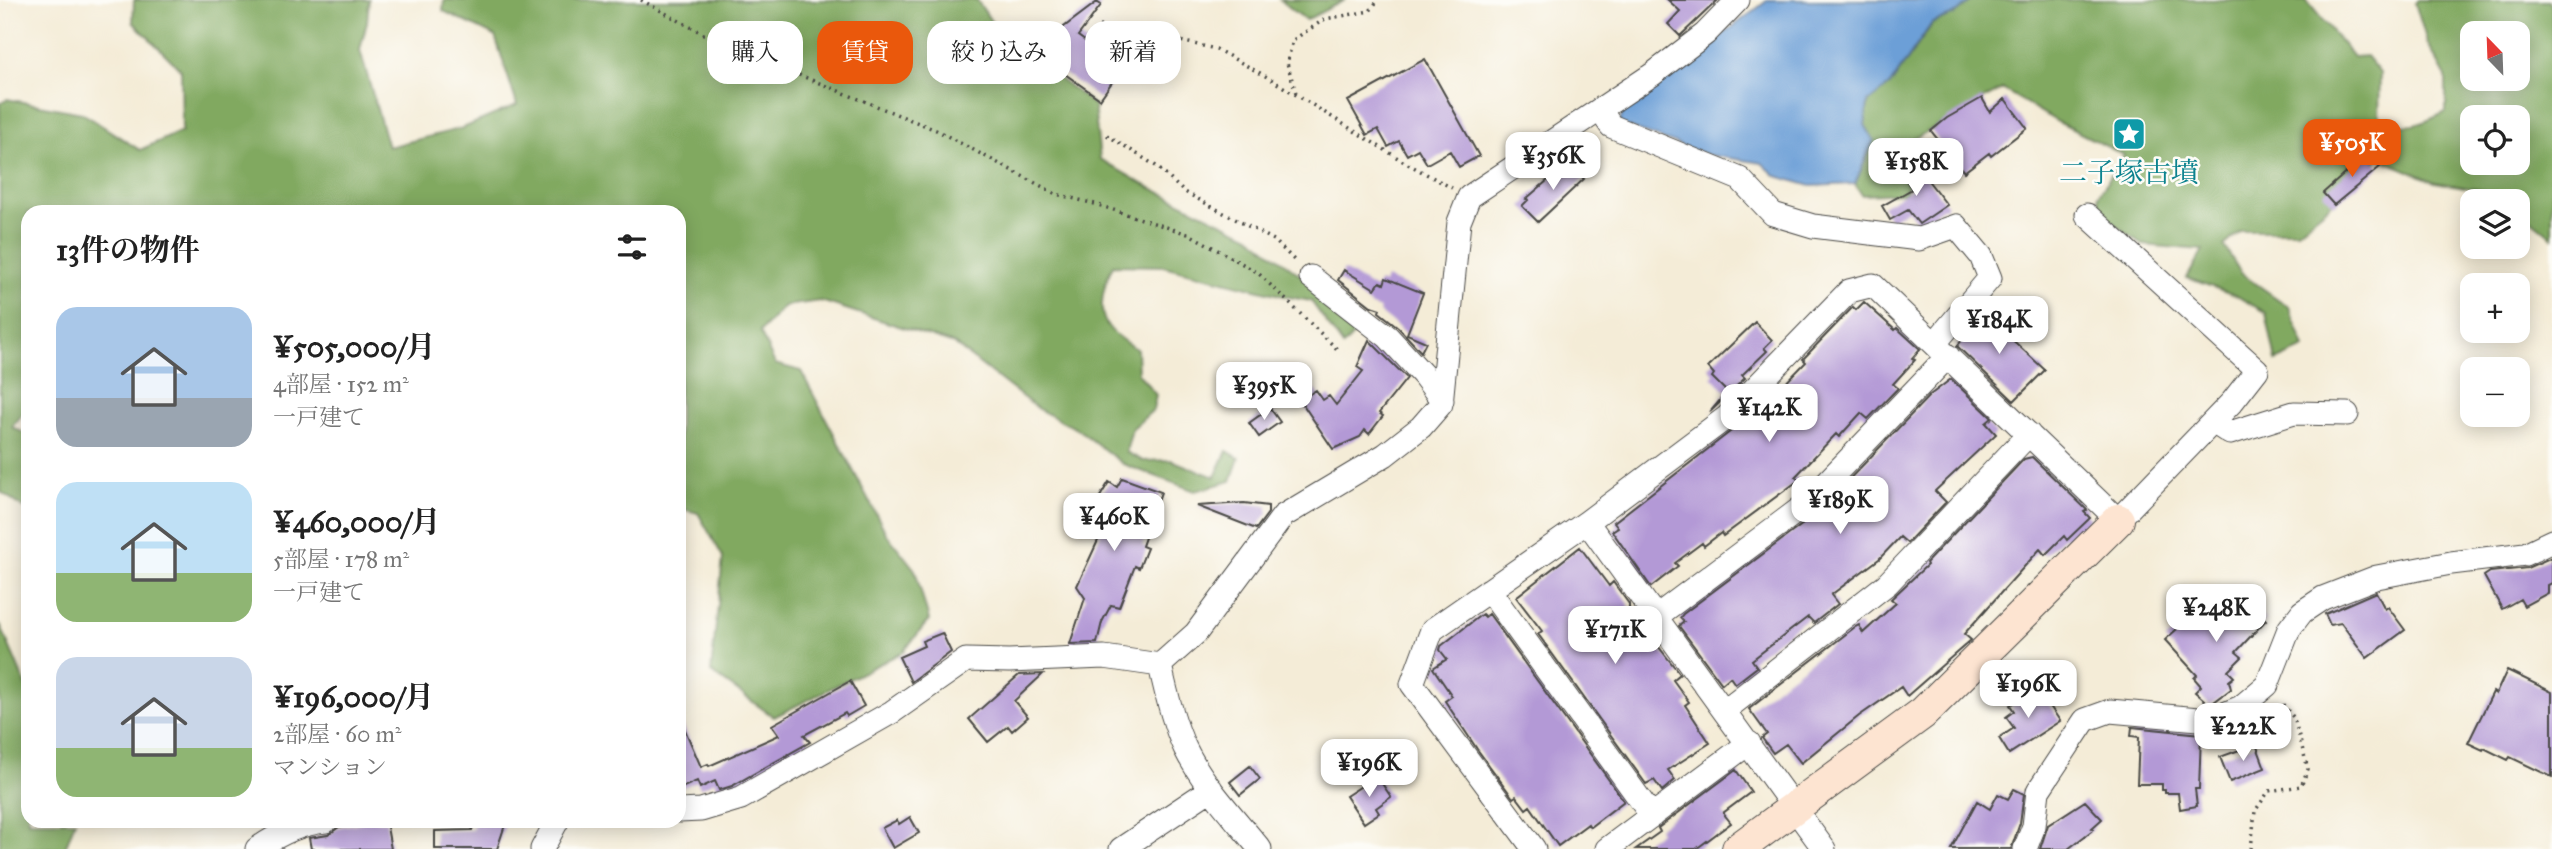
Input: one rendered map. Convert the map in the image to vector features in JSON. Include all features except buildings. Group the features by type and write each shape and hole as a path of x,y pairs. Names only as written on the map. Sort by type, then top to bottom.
{"street":[{"path":"686,811 701,810 741,798 891,712 966,660 1104,657 1160,665 1196,633 1283,516 1385,455 1421,427 1441,404 1459,222 1469,197 1653,74 1706,34 1738,0"},
{"path":"1600,110 1611,126 1740,179 1773,214 1813,226 1919,239 1956,226 1981,256 1990,278 1941,350 1805,505 1657,616"},
{"path":"1738,849 1923,713 2118,520 2213,422 2257,370 2087,215"},
{"path":"1311,277 1388,337 1442,400"},
{"path":"1534,849 1412,684 1432,630 1587,522 1727,416 1849,291 1873,285 2118,520"},
{"path":"2213,422 2230,433 2294,413 2347,414"},
{"path":"1725,710 1887,584 2029,434"},
{"path":"1587,522 1824,849"},
{"path":"2025,849 2034,826 2038,790 2085,720 2110,711 2210,720 2241,706 2267,685 2289,629 2302,612 2323,598 2377,577 2451,563 2525,554 2552,541"},
{"path":"1489,590 1652,816"},
{"path":"1160,665 1168,699 1185,748 1211,789 1260,849"},
{"path":"1607,849 1749,743"},
{"path":"1121,849 1211,789"},
{"path":"257,849 297,828"},
{"path":"542,849 553,828"}],"path":[{"path":"641,0 722,44 936,130 1056,194 1191,235 1258,272 1339,351"},
{"path":"1297,95 1287,63 1293,40 1325,19 1370,11 1378,0"},
{"path":"1181,41 1216,49 1297,95 1406,163 1469,197"},
{"path":"1107,135 1156,166 1183,191 1274,240 1311,277"},
{"path":"2251,849 2256,811 2269,791 2301,786 2308,769 2294,718 2267,685"}],"green space":[{"path":"134,0 369,0 360,50 388,147 463,128 517,105 495,36 443,11 444,0 977,0 991,21 927,21 927,84 1066,84 1094,105 1100,159 1145,185 1250,236 1364,324 1343,346 1311,301 1163,266 1113,265 1105,284 1102,313 1106,324 1114,333 1137,349 1138,373 1156,395 1153,410 1132,429 1126,452 1143,461 1171,460 1215,477 1227,451 1239,458 1231,481 1195,491 1123,464 1079,430 1038,409 954,344 821,301 784,306 760,332 775,364 801,371 886,533 915,570 929,620 903,652 774,717 711,672 723,557 698,513 686,510 686,205 21,205 21,416 12,427 21,432 21,506 0,491 0,103 7,99 82,113 140,150 182,131 181,70 133,22"},
{"path":"1280,0 1345,0 1306,20"},
{"path":"1972,0 2306,0 2353,57 2366,56 2380,73 2379,122 2406,126 2421,123 2446,112 2446,77 2427,42 2415,3 2418,0 2549,0 2552,7 2552,237 2530,219 2530,189 2475,189 2435,182 2379,158 2350,189 2298,231 2241,231 2224,246 2241,273 2289,307 2305,348 2276,361 2266,313 2235,295 2187,278 2203,250 2143,245 2101,214 2098,196 2124,155 2058,122 2002,89 1909,142 1916,167 1905,193 1862,195 1855,184 1874,140 1865,125 1868,102 1890,85 1933,23 1954,15"},
{"path":"0,624 21,674 21,828 72,828 65,849 0,849"}],"water":[{"path":"1768,0 1972,0 1954,15 1932,23 1890,85 1868,102 1865,125 1874,140 1855,184 1811,186 1776,176 1762,163 1708,155 1619,124 1624,109"}],"place":[{"name":"二子塚古墳","path":"2129,134"}]}
